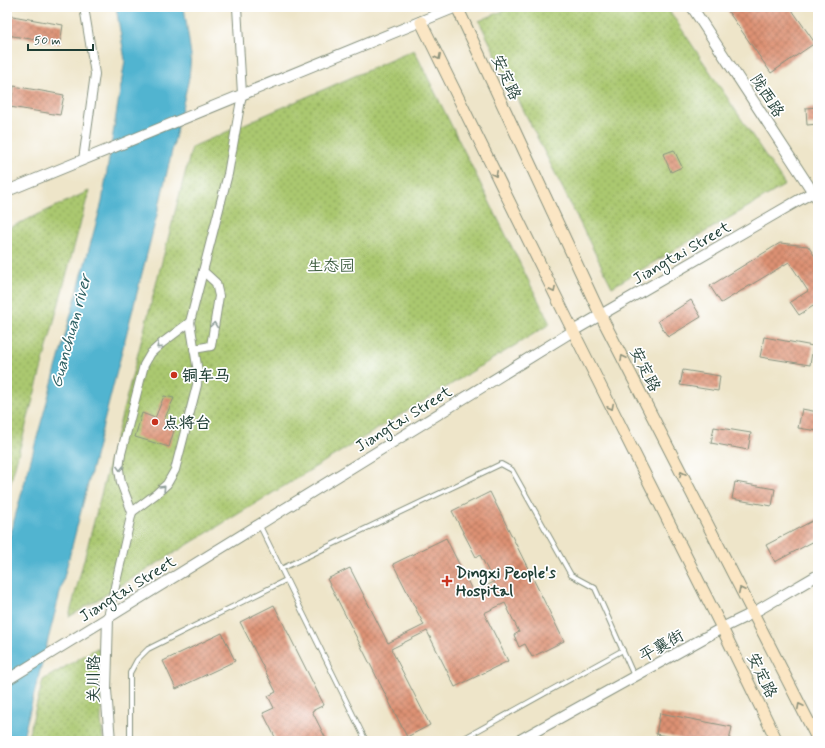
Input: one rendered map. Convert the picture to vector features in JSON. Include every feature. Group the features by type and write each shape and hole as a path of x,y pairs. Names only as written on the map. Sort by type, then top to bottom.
{"main road":[{"name":"安定路","path":"456,7 601,316 818,740"},
{"name":"安定路","path":"421,22 777,741"}],"street":[{"path":"82,160 95,74 84,7"},
{"path":"132,512 167,484 174,470 198,385 198,372 190,322 228,174 242,94 237,7"},
{"path":"7,191 456,7"},
{"name":"陇西路","path":"692,7 816,194"},
{"name":"Jiangtai Street","path":"7,680 573,331 816,194"},
{"path":"194,350 211,346 219,296 216,283 203,271"},
{"path":"108,617 132,512 120,483 121,454 144,365 151,352 190,322"},
{"name":"平襄街","path":"518,741 722,628 753,613 818,575"},
{"name":"关川路","path":"108,617 106,690 110,741"}],"lane":[{"path":"281,569 501,464 512,470 571,576 595,588 634,676"},
{"path":"259,524 366,741"},
{"path":"130,741 130,673 142,654 148,649 286,580"},
{"path":"459,741 623,650"}],"green space":[{"path":"512,7 667,7 785,185 612,287 479,21"},
{"name":"生态园","path":"414,50 550,324 69,617 192,147"},
{"path":"89,191 7,496 7,229"},
{"path":"97,648 101,652 102,661 101,720 103,741 27,741 43,680"}],"water":[{"name":"Guanchuan river","path":"116,7 184,7 191,55 189,78 157,215 22,741 7,741 7,546 102,202 125,60"}],"building":[{"path":"725,7 790,7 815,43 771,73"},
{"path":"7,15 63,25 60,44 7,35"},
{"path":"14,86 64,95 60,115 10,107"},
{"path":"818,107 818,124 807,125 806,108"},
{"path":"674,150 682,167 671,172 663,154"},
{"path":"780,243 808,246 818,261 818,303 799,315 790,302 808,291 789,262 721,303 710,286"},
{"path":"691,300 701,317 668,337 658,321"},
{"path":"764,337 813,346 810,365 760,357"},
{"path":"683,370 720,376 718,391 680,385"},
{"name":"点将台","path":"164,396 174,398 164,420 176,424 169,447 135,437 142,413 155,418"},
{"path":"802,409 818,412 818,431 798,428"},
{"path":"714,427 751,433 748,450 711,443"},
{"path":"735,482 775,489 772,506 732,499"},
{"path":"490,492 564,641 532,657 525,644 519,647 514,635 519,632 505,603 484,613 508,661 455,687 427,631 391,649 430,725 407,737 327,579 350,568 388,643 424,625 393,564 446,538 473,592 494,582 480,555 476,557 452,511"},
{"path":"818,518 818,539 775,562 766,545"},
{"path":"274,605 324,705 312,711 327,741 277,741 263,713 274,708 268,696 276,692 240,622"},
{"path":"222,633 235,661 176,689 163,661"},
{"path":"660,713 732,727 729,741 692,741 656,734"}],"place":[{"name":"铜车马","path":"174,375"},
{"name":"点将台","path":"155,422"},
{"name":"Dingxi People's Hospital","path":"447,581"}]}
